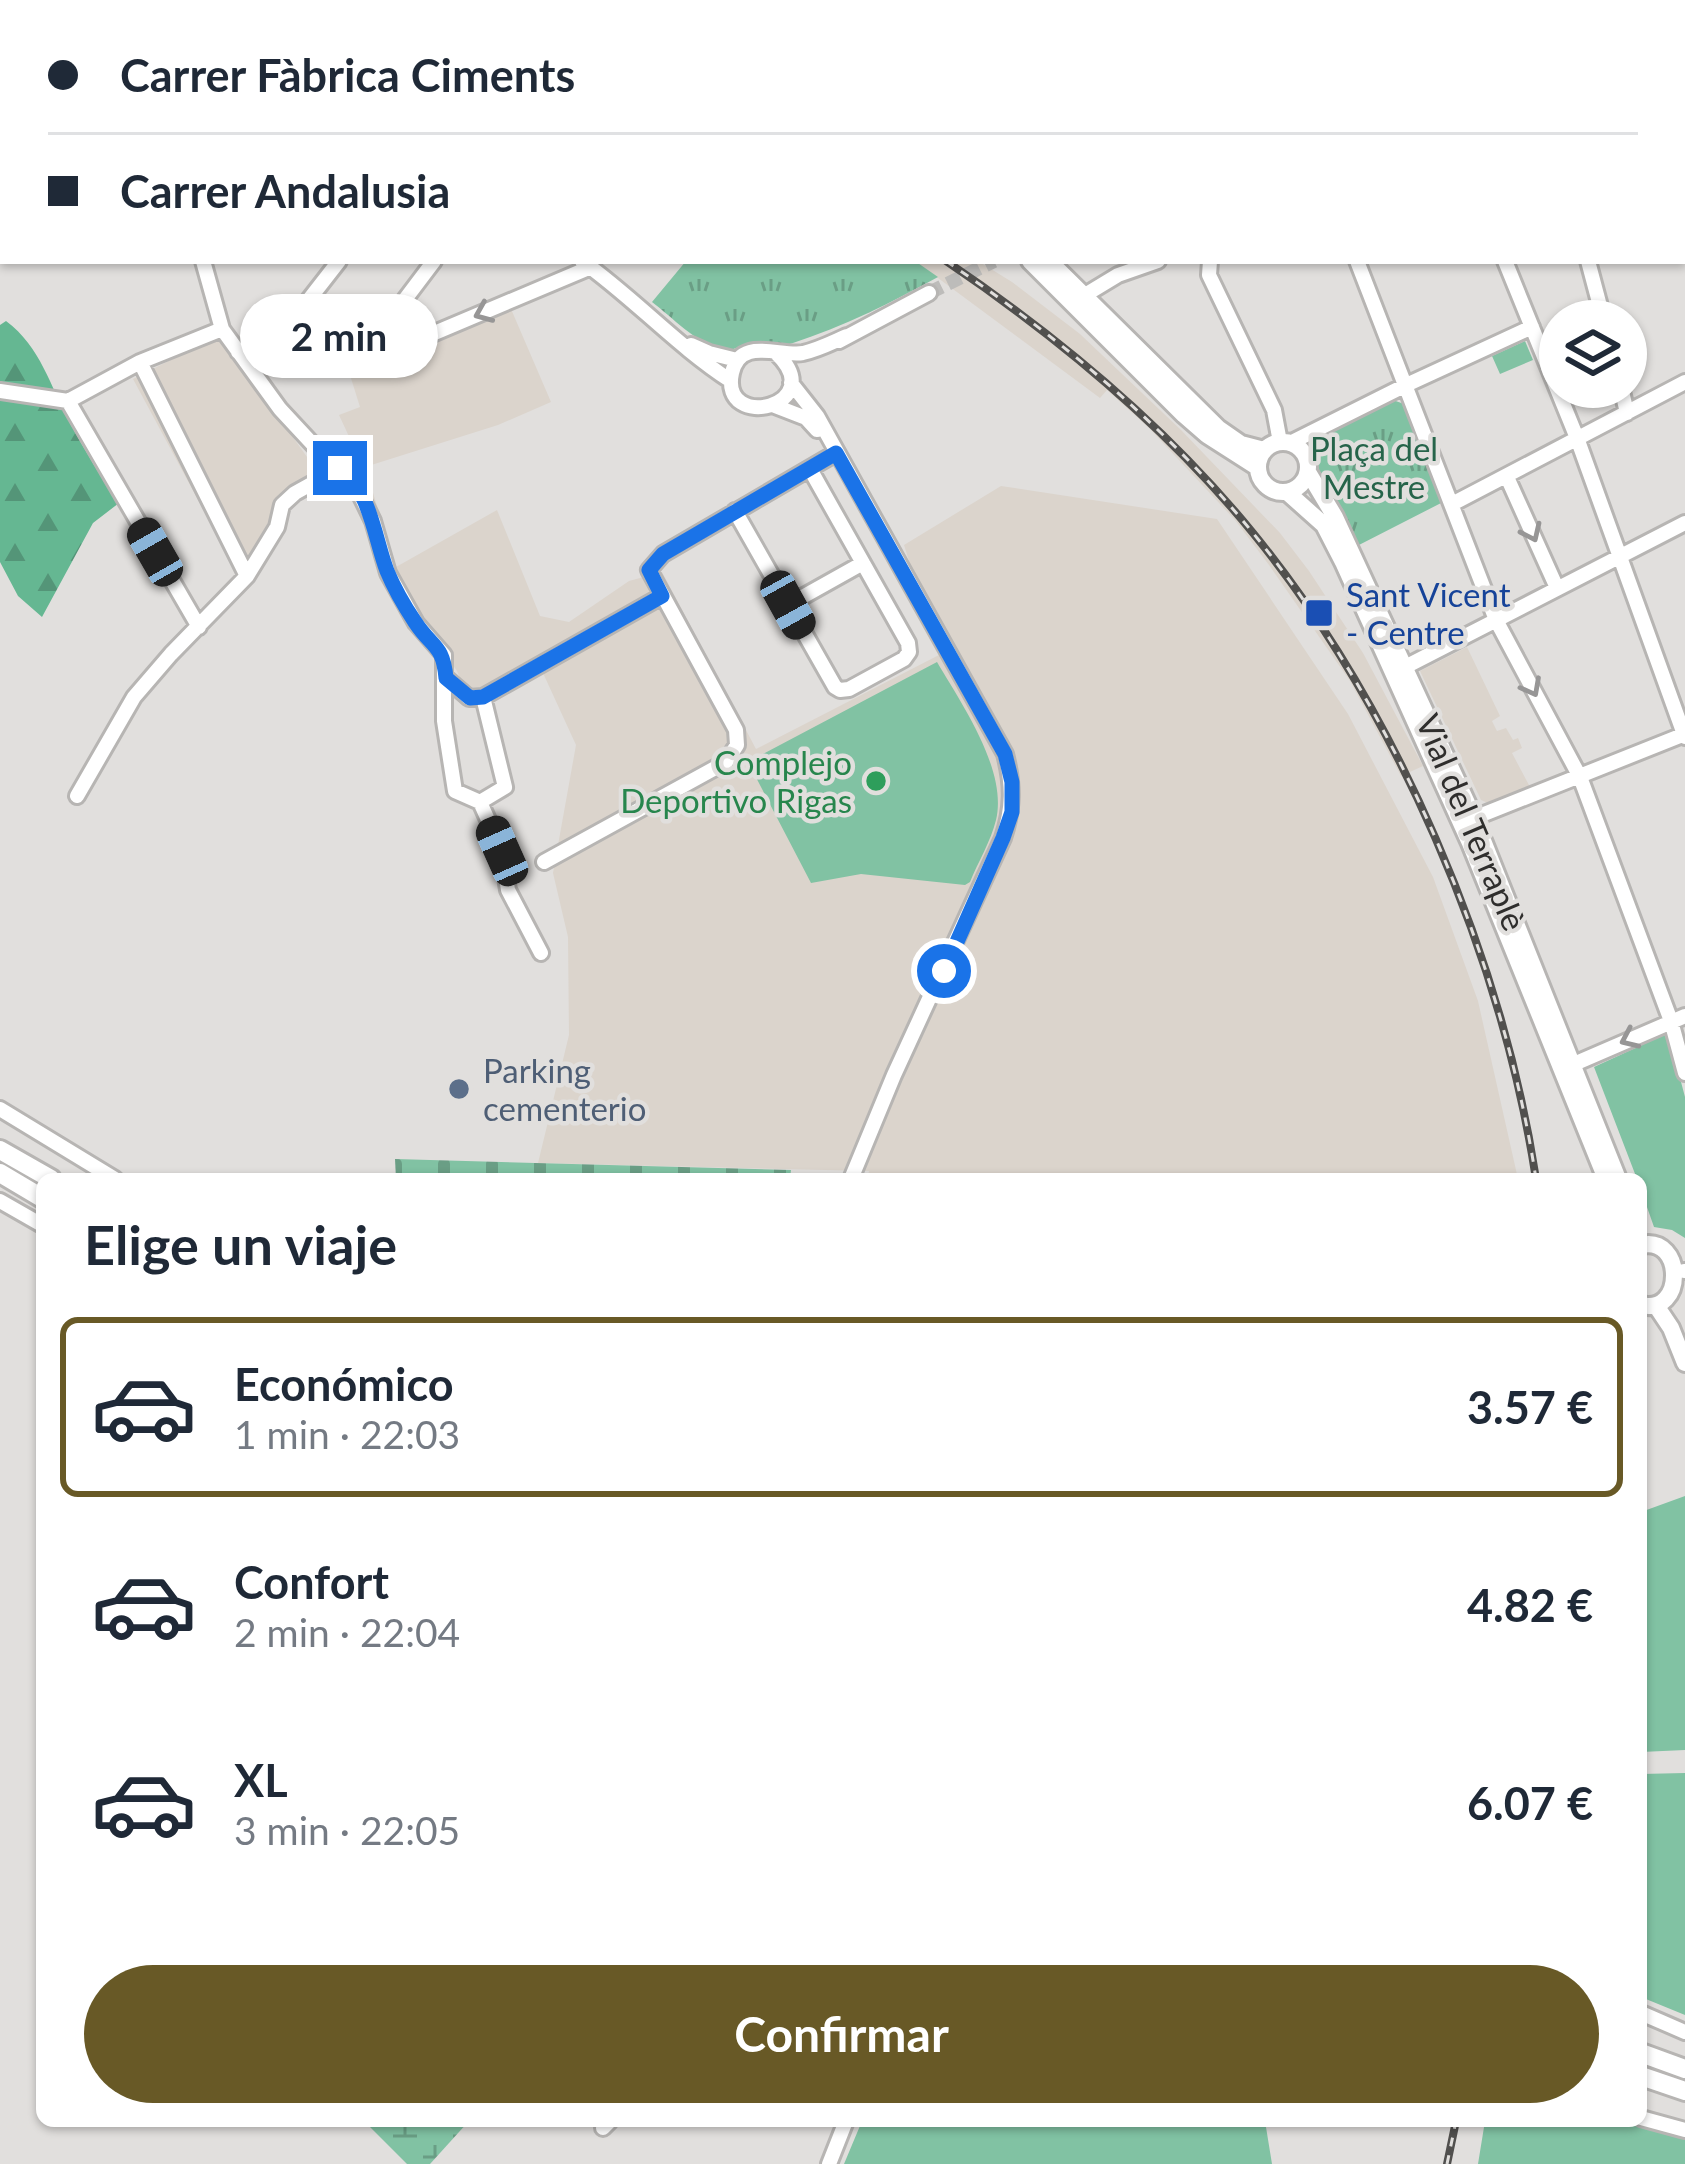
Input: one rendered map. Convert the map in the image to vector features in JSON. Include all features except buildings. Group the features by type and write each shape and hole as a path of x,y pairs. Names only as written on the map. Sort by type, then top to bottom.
{"highway":[{"path":"0,1150 40,1173"},
{"path":"0,1173 36,1194"},
{"path":"1647,2055 1685,2069"},
{"path":"1647,2078 1685,2091"}],"main road":[{"path":"1033,264 1208,435 1273,450"},
{"path":"1051,264 1218,428 1241,444 1273,450"},
{"name":"Vial del Terraplè","path":"1604,1173 1470,843 1343,562 1324,525 1287,492 1266,486 1273,450 1305,454 1308,472 1406,667 1474,818 1616,1173"},
{"path":"1287,492 1298,488 1308,472"},
{"path":"1647,1241 1672,1250 1685,1271 1682,1286 1657,1304"},
{"path":"1657,1304 1685,1335"},
{"path":"1657,1304 1685,1363"}],"street":[{"path":"267,346 336,264"},
{"path":"354,367 432,264"},
{"path":"238,352 267,346 354,367 586,264 666,334 730,381 735,395 746,405 760,409 784,398 791,379 807,360 929,293"},
{"path":"1085,295 1118,275 1149,264"},
{"path":"1210,264 1209,274 1274,410 1273,450 1532,328"},
{"path":"1358,264 1496,620 1580,777 1678,1018 1685,1073"},
{"path":"1474,818 1685,735 1577,438 1506,264"},
{"path":"1589,264 1598,300"},
{"path":"206,269 222,329 280,409 352,478 373,521 388,573 416,623 444,655 444,721 455,791 481,802 502,851 508,890 541,953"},
{"path":"0,392 68,400 140,362 222,329"},
{"path":"666,334 737,360"},
{"path":"730,381 744,354 760,349 804,353 848,336"},
{"path":"776,353 817,416 1005,754 1012,782 1012,812 1003,838 854,1173"},
{"path":"140,362 247,576"},
{"path":"1452,504 1685,382"},
{"path":"68,400 199,628"},
{"path":"775,406 806,418 832,447"},
{"path":"1626,408 1627,413"},
{"path":"544,862 726,762 737,745 736,730 649,570 663,554 810,469 832,447"},
{"path":"77,796 134,697 247,576 277,526 282,505 340,468"},
{"path":"735,512 837,689 847,691 886,669 906,657 909,646 810,469"},
{"path":"1507,477 1558,588"},
{"path":"1406,667 1685,523"},
{"path":"788,605 863,563"},
{"path":"446,678 470,698 483,697 662,596"},
{"path":"481,802 505,787 483,697"},
{"path":"1574,1064 1678,1018"},
{"path":"0,1109 106,1173"},
{"path":"0,1201 36,1222"},
{"path":"1647,2016 1685,2032"},
{"path":"1647,2120 1685,2130"},
{"path":"830,2164 844,2127"}],"shaded area":[{"path":"919,264 983,264 1012,282 1080,334 1181,430 1280,533 1309,571 1363,653 1423,766 1401,776 1350,681 1235,520 1107,390 1100,398"},
{"path":"511,309 551,402 498,425 365,467 396,567 497,510 540,616 569,622 629,581 662,572 756,749 939,655 904,545 1001,486 1217,519 1348,714 1433,877 1478,1001 1517,1173 868,1173 538,1163 569,1035 568,937 553,873 576,745 543,673 479,708 367,531 359,502 338,481 290,503 239,576 133,379 220,335 317,471 360,460 339,415 360,407 350,375"},
{"path":"1467,647 1500,716 1492,721 1497,731 1506,728 1513,740 1518,738 1522,748 1512,753 1530,787 1490,804 1481,800 1420,671"}],"green space":[{"path":"684,264 919,264 938,277 793,343 753,342 725,350 693,335 652,302"},
{"path":"6,321 36,355 70,423 119,503 93,523 42,617 18,596 0,562 0,325"},
{"path":"1525,341 1533,360 1500,374 1492,356"},
{"name":"Plaça del Mestre","path":"1390,399 1407,405 1445,501 1357,546 1305,442"},
{"name":"Complejo Deportivo Rigas","path":"937,662 980,738 995,780 996,820 970,882 861,874 811,883 748,762"},
{"path":"1668,1033 1685,1097 1685,1238 1654,1227 1647,1207 1647,1173 1635,1173 1594,1067"},
{"path":"395,1159 791,1170 791,1173 396,1173"},
{"path":"1685,1496 1685,1750 1647,1752 1647,1510"},
{"path":"1685,1773 1685,2015 1647,1999 1647,1774"},
{"path":"370,2127 464,2127 430,2164 407,2164"},
{"path":"859,2127 1266,2127 1272,2164 844,2164"},
{"path":"1484,2127 1646,2127 1685,2138 1685,2164 1478,2164"}],"tunnel":[{"path":"929,293 988,264"}],"railway":[{"path":"950,264 1070,353 1184,456 1253,533 1353,676 1435,838 1469,923 1498,1009 1535,1173"},
{"path":"1447,2164 1455,2127"}],"place":[{"name":"Sant Vicent - Centre","path":"1319,613"},
{"name":"Complejo Deportivo Rigas","path":"876,781"},
{"name":"Parking cementerio","path":"459,1089"}],"route":[{"path":"340,468 352,478 373,521 388,573 416,623 444,655 446,678 470,698 483,697 662,596 649,570 663,554 836,453 1005,754 1012,782 1012,812 1003,838 944,971"}]}
